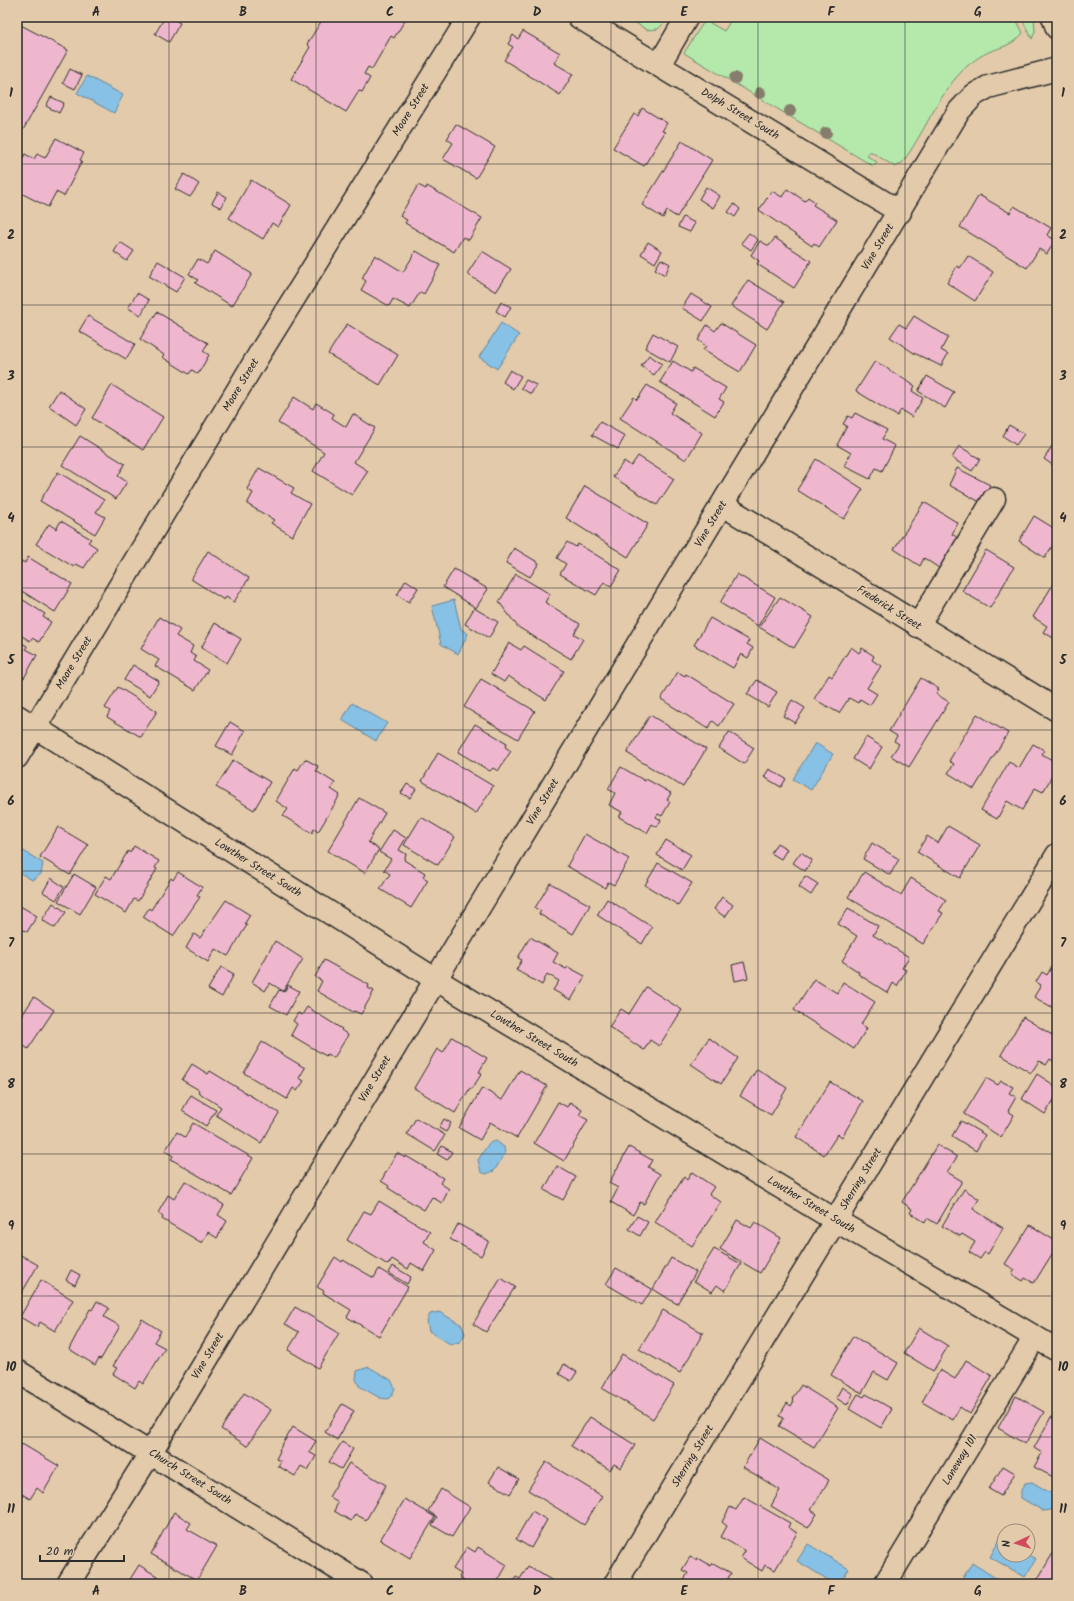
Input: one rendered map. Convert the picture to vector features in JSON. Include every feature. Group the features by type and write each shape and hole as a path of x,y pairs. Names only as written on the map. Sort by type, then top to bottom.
{"street":[{"name":"Moore Street","path":"17,757 260,353 469,17"},
{"name":"Dolph Street South","path":"579,17 900,212"},
{"path":"659,65 687,17"},
{"path":"1053,17 1057,28"},
{"name":"Vine Street","path":"68,1584 151,1452 435,979 900,212 959,111 974,96 988,87 1057,69"},
{"path":"918,626 994,499"},
{"name":"Frederick Street","path":"722,505 1057,710"},
{"name":"Lowther Street South","path":"17,716 435,979 835,1220 1057,1350"},
{"name":"Sherring Street","path":"615,1584 1057,855"},
{"name":"Laneway 101","path":"885,1584 1035,1337"},
{"name":"Church Street South","path":"17,1371 151,1452 353,1582"}],"green space":[{"path":"626,17 663,17 665,22 658,29 647,30"},
{"path":"733,17 1015,17 1023,33 1012,42 980,57 963,70 938,103 910,152 902,163 895,167 870,151 867,156 877,162 873,166 684,53 705,20 724,31"},
{"path":"1021,17 1034,17 1035,31 1032,39"}],"water":[{"path":"87,76 123,95 114,113 77,93"},
{"path":"501,323 519,335 497,369 479,357"},
{"path":"454,600 461,629 468,634 458,654 441,644 432,606"},
{"path":"352,703 387,723 376,741 342,720"},
{"path":"815,743 833,754 811,790 793,779"},
{"path":"17,847 43,863 41,874 32,880 17,871"},
{"path":"496,1141 504,1147 505,1154 494,1171 486,1174 481,1172 478,1160 489,1143"},
{"path":"439,1312 462,1325 465,1334 460,1342 450,1344 429,1331 427,1321 430,1314"},
{"path":"369,1367 391,1380 395,1388 392,1395 388,1399 380,1398 359,1386 356,1379 357,1371"},
{"path":"1032,1482 1054,1495 1055,1504 1051,1510 1043,1511 1021,1498 1021,1490 1025,1483"},
{"path":"808,1544 849,1569 839,1584 835,1584 797,1561"},
{"path":"996,1546 996,1560 990,1557"},
{"path":"972,1563 1005,1584 965,1584 961,1581"},
{"path":"1000,1563 1034,1563 1025,1577"}],"building":[{"path":"165,17 170,17 180,23 169,42 155,34"},
{"path":"328,17 407,17 394,38 391,36 372,69 368,67 364,74 370,78 362,92 359,91 346,112 291,79 310,47 307,44 322,20 325,22"},
{"path":"17,23 68,50 23,130 20,129 17,134"},
{"path":"523,31 560,53 554,63 573,74 560,95 504,60 513,47 508,44 513,35 518,39"},
{"path":"70,69 82,75 75,89 63,83"},
{"path":"51,97 64,103 59,113 46,106"},
{"path":"642,108 667,123 662,131 665,132 644,166 613,148 634,114 638,116"},
{"path":"456,124 495,147 476,178 443,159 453,143 447,139"},
{"path":"56,138 84,153 80,160 82,161 64,196 56,192 48,207 17,191 17,170 25,154 34,159 37,154 45,158"},
{"path":"682,141 712,160 677,217 667,211 663,218 642,205"},
{"path":"184,174 199,184 190,197 175,189"},
{"path":"251,180 291,205 278,227 272,223 263,239 229,218"},
{"path":"418,185 426,189 427,186 482,218 469,240 463,237 454,252 405,223 407,220 400,216"},
{"path":"706,187 720,196 713,208 699,199"},
{"path":"787,189 805,201 808,197 815,202 813,205 837,220 819,247 814,243 812,246 759,210 772,191 782,197"},
{"path":"218,192 227,197 221,208 212,203"},
{"path":"979,195 1010,213 1014,206 1051,228 1047,235 1055,240 1047,254 1039,249 1027,268 960,227"},
{"path":"734,204 740,209 735,217 728,212"},
{"path":"683,217 695,223 690,232 678,227"},
{"path":"749,233 758,240 751,250 741,243"},
{"path":"775,238 811,261 794,288 757,264 759,261 751,255 760,241 769,246"},
{"path":"120,242 134,251 127,261 114,252"},
{"path":"648,242 662,251 655,263 641,254"},
{"path":"215,251 252,274 232,306 195,283 198,280 189,274 198,259 207,264"},
{"path":"416,251 440,265 424,294 420,292 410,308 393,299 389,306 361,290 366,281 362,278 375,255 403,272"},
{"path":"482,251 511,269 496,292 467,274"},
{"path":"968,256 993,272 975,301 947,283 957,266 960,268"},
{"path":"661,259 670,264 665,275 655,269"},
{"path":"158,261 185,277 176,292 149,276"},
{"path":"748,280 784,302 767,329 731,306"},
{"path":"137,293 149,300 141,315 128,308"},
{"path":"691,294 712,307 703,321 682,308"},
{"path":"501,302 511,307 505,317 496,311"},
{"path":"157,312 208,343 203,351 209,355 198,374 192,370 189,374 162,357 164,355 140,339"},
{"path":"88,316 135,344 126,359 79,331"},
{"path":"914,316 948,337 941,350 948,354 941,366 914,353 890,337 899,324 906,328"},
{"path":"721,323 756,345 740,372 703,350 706,346 698,340 707,325 715,331"},
{"path":"347,324 398,355 380,385 328,354"},
{"path":"653,333 678,347 670,362 645,348"},
{"path":"649,355 662,364 654,375 641,366"},
{"path":"673,361 691,372 693,368 726,388 719,399 724,402 715,416 660,382"},
{"path":"875,361 915,386 912,391 923,398 912,417 901,410 897,416 856,391"},
{"path":"510,370 521,376 513,389 503,382"},
{"path":"927,376 954,392 945,408 918,391"},
{"path":"526,380 536,385 531,394 521,388"},
{"path":"112,385 163,417 143,450 92,418"},
{"path":"647,385 676,403 670,413 702,433 686,460 620,418 634,397 637,400"},
{"path":"59,390 86,409 76,425 49,406"},
{"path":"294,397 313,409 316,403 334,414 332,418 346,427 353,414 375,428 354,462 368,471 352,495 313,471 324,452 278,423"},
{"path":"855,413 887,430 882,439 895,446 882,471 876,468 870,479 844,466 851,453 837,445 847,426 843,424 848,416 852,418"},
{"path":"600,422 625,436 618,449 592,435"},
{"path":"1009,425 1024,434 1016,445 1003,436"},
{"path":"80,436 125,464 118,476 127,482 116,499 62,465"},
{"path":"1057,438 1057,468 1044,459"},
{"path":"959,446 980,459 972,471 952,458"},
{"path":"638,456 674,479 657,505 613,477 624,461 631,466"},
{"path":"816,459 863,489 844,519 797,490"},
{"path":"259,468 294,488 291,493 310,504 292,536 271,523 274,520 247,504 253,493 247,489"},
{"path":"957,468 990,485 980,502 949,485"},
{"path":"58,472 104,500 96,512 105,517 95,534 40,501"},
{"path":"585,486 648,524 628,557 566,518"},
{"path":"924,502 958,523 952,534 961,540 942,570 924,558 920,566 894,549"},
{"path":"1034,516 1057,530 1057,538 1045,558 1019,541"},
{"path":"61,521 91,539 88,542 97,548 84,568 76,564 74,567 36,544 49,524 56,529"},
{"path":"567,542 576,547 578,544 621,570 611,586 604,582 596,595 560,574 566,564 557,558"},
{"path":"514,548 539,563 530,577 506,563"},
{"path":"986,550 1014,567 990,608 962,591"},
{"path":"208,551 249,578 234,602 226,597 224,600 191,579"},
{"path":"28,557 72,584 55,612 17,588 17,569 22,561 25,563"},
{"path":"454,569 488,589 476,608 443,587"},
{"path":"516,574 550,594 545,602 580,624 574,634 583,639 571,659 518,627 499,602"},
{"path":"737,574 775,597 758,626 720,603"},
{"path":"1057,578 1057,640 1043,632 1047,626 1033,617"},
{"path":"406,580 418,588 409,602 397,595"},
{"path":"17,596 45,614 43,617 51,622 39,642 32,638 30,641 17,633"},
{"path":"780,597 813,617 794,648 759,627"},
{"path":"474,608 498,622 489,638 465,624"},
{"path":"159,617 180,630 176,636 193,646 190,653 196,657 194,661 208,670 195,690 155,666 159,660 141,649"},
{"path":"710,618 749,640 747,644 753,648 748,658 741,654 733,668 694,645"},
{"path":"215,623 241,639 227,663 201,648"},
{"path":"17,640 27,646 26,649 37,655 24,678 17,674"},
{"path":"509,643 521,650 524,646 564,671 546,700 508,676 504,682 491,674"},
{"path":"851,647 859,653 862,648 874,656 872,660 881,666 867,688 877,694 870,705 860,699 858,703 849,698 839,713 814,699 829,675 832,677"},
{"path":"133,665 159,681 150,696 124,680"},
{"path":"678,672 685,676 686,674 734,704 719,726 713,721 708,729 661,699"},
{"path":"921,678 939,689 936,694 949,702 909,767 891,756 899,744 894,741 897,736 889,731"},
{"path":"481,679 535,711 518,739 464,707"},
{"path":"757,680 777,692 768,707 747,694"},
{"path":"118,687 157,711 141,737 107,717 110,711 105,708"},
{"path":"792,700 805,708 795,723 783,716"},
{"path":"977,714 1008,733 974,789 948,773 954,764 949,761"},
{"path":"650,715 706,749 683,787 627,753"},
{"path":"230,722 245,731 232,755 216,746"},
{"path":"475,724 507,743 505,747 511,751 498,771 493,768 490,771 458,752"},
{"path":"729,732 754,748 744,764 719,748"},
{"path":"866,737 882,747 869,769 853,759"},
{"path":"1033,744 1044,750 1042,754 1057,763 1057,767 1043,792 1035,788 1022,810 1007,801 997,819 981,810 1009,762 1019,768"},
{"path":"438,753 493,786 476,814 422,781"},
{"path":"305,759 318,766 316,771 335,783 331,789 340,795 318,832 314,829 312,833 283,816 288,809 276,801 295,768 298,770"},
{"path":"233,760 270,782 254,810 216,787"},
{"path":"621,767 645,781 646,779 671,793 667,800 670,802 662,816 658,814 656,817 661,820 657,827 652,824 647,833 619,817 622,812 609,805 615,793 608,789"},
{"path":"769,769 786,779 781,787 764,777"},
{"path":"407,784 416,789 410,798 401,793"},
{"path":"359,798 385,813 368,842 379,849 365,873 328,851"},
{"path":"421,817 455,837 438,865 404,845"},
{"path":"948,826 980,845 960,878 917,852 927,836 938,843"},
{"path":"58,827 88,845 70,875 40,857"},
{"path":"393,830 406,838 399,850 406,854 404,860 425,873 423,877 428,880 411,908 380,889 390,874 384,870 391,859 379,852"},
{"path":"585,834 629,859 614,885 608,882 605,888 567,866"},
{"path":"666,840 691,855 682,870 657,855"},
{"path":"777,843 787,849 781,859 771,853"},
{"path":"872,843 899,859 890,875 863,859"},
{"path":"134,846 159,861 155,868 157,869 138,901 134,899 126,913 95,894 106,876 111,879 128,851 130,853"},
{"path":"801,852 812,860 805,871 793,863"},
{"path":"658,863 692,883 678,905 645,885"},
{"path":"178,872 202,887 197,895 200,897 173,936 143,917 149,908 151,910 171,878 173,880"},
{"path":"864,872 901,895 911,878 946,900 939,911 943,913 923,944 848,897"},
{"path":"74,874 96,887 80,914 58,901"},
{"path":"805,876 818,884 811,895 799,887"},
{"path":"51,878 64,887 56,900 43,892"},
{"path":"550,883 590,905 573,934 539,914 541,911 535,908"},
{"path":"722,897 733,905 725,917 714,909"},
{"path":"607,899 652,927 642,944 597,915"},
{"path":"226,900 250,915 245,923 247,925 228,956 215,949 208,962 186,948 194,934 200,938"},
{"path":"53,903 66,912 55,928 42,920"},
{"path":"17,904 37,916 27,932 17,926"},
{"path":"848,908 878,926 873,935 909,957 902,968 906,970 897,986 893,983 888,993 858,974 859,972 842,961 857,936 838,924"},
{"path":"530,937 558,953 553,962 566,969 568,967 585,976 571,1000 553,990 559,981 547,974 542,985 516,970 522,960 518,958"},
{"path":"275,941 303,959 283,991 270,983 265,991 252,982"},
{"path":"324,960 369,985 368,988 374,991 361,1014 354,1011 353,1012 317,991 322,981 315,977"},
{"path":"744,962 748,978 735,981 732,965"},
{"path":"1052,966 1057,969 1057,1010 1034,997 1041,985 1036,982 1042,972 1047,975"},
{"path":"221,967 234,974 222,997 208,989"},
{"path":"814,979 837,993 843,982 875,1002 861,1024 867,1028 854,1049 794,1010"},
{"path":"288,985 299,991 286,1015 270,1006 279,990 284,992"},
{"path":"646,987 682,1010 659,1046 650,1040 644,1050 609,1027 621,1009 629,1014"},
{"path":"34,997 54,1010 28,1049 17,1041 17,1023"},
{"path":"307,1007 342,1029 341,1030 348,1035 334,1058 327,1054 326,1056 291,1035 297,1024 293,1021 298,1013 302,1015"},
{"path":"1023,1017 1057,1038 1057,1058 1055,1062 1050,1059 1046,1065 1039,1061 1031,1073 1001,1055"},
{"path":"452,1037 487,1058 479,1072 482,1073 472,1089 470,1088 455,1113 414,1088 437,1049 443,1053"},
{"path":"709,1038 738,1058 721,1084 691,1064"},
{"path":"262,1042 305,1068 299,1078 304,1081 297,1091 293,1088 287,1099 244,1073"},
{"path":"192,1064 208,1074 210,1071 279,1113 261,1143 216,1115 221,1107 198,1092 199,1090 182,1080"},
{"path":"757,1069 787,1088 771,1115 740,1096"},
{"path":"520,1070 547,1086 517,1138 490,1122 480,1140 459,1128 482,1088 502,1100"},
{"path":"1037,1074 1057,1087 1057,1095 1045,1114 1022,1099"},
{"path":"986,1078 998,1085 1001,1081 1013,1087 1009,1093 1016,1097 1008,1111 1014,1115 1001,1137 964,1114"},
{"path":"830,1082 863,1101 842,1137 838,1134 824,1155 796,1137"},
{"path":"191,1095 216,1110 206,1126 182,1111"},
{"path":"558,1102 567,1107 570,1102 582,1110 579,1115 588,1120 564,1161 534,1143"},
{"path":"416,1118 445,1135 435,1151 407,1134"},
{"path":"444,1119 451,1123 446,1132 439,1128"},
{"path":"961,1121 985,1135 976,1151 952,1136"},
{"path":"193,1123 253,1158 231,1195 171,1159 173,1156 165,1151 177,1132 185,1137"},
{"path":"937,1145 957,1157 947,1172 962,1181 937,1224 927,1218 925,1222 910,1213 912,1209 902,1202"},
{"path":"442,1146 452,1152 447,1160 437,1154"},
{"path":"629,1147 652,1160 648,1167 660,1174 644,1204 640,1202 633,1215 611,1202 618,1188 609,1183"},
{"path":"397,1153 405,1158 406,1156 443,1178 440,1183 449,1189 442,1203 432,1197 424,1210 388,1188 389,1186 381,1181"},
{"path":"557,1166 576,1177 563,1200 544,1190"},
{"path":"692,1172 714,1187 709,1194 721,1202 692,1246 655,1222 684,1177 687,1180"},
{"path":"185,1181 224,1205 218,1215 227,1221 217,1238 208,1232 202,1243 162,1219 163,1217 158,1213 168,1195 174,1199"},
{"path":"964,1189 979,1199 973,1209 1003,1228 988,1254 985,1252 980,1259 969,1252 975,1242 962,1234 960,1236 942,1226"},
{"path":"379,1201 430,1232 424,1242 436,1250 424,1271 411,1263 408,1269 392,1259 388,1265 347,1240 364,1211 371,1214"},
{"path":"637,1216 648,1222 640,1236 629,1229"},
{"path":"737,1220 751,1228 755,1222 781,1238 760,1273 720,1249"},
{"path":"458,1224 489,1241 481,1256 450,1239"},
{"path":"1030,1225 1057,1242 1057,1246 1034,1283 1025,1278 1023,1281 1012,1274 1015,1270 1005,1264"},
{"path":"714,1249 741,1264 725,1291 717,1285 712,1292 694,1281"},
{"path":"17,1253 38,1265 17,1301"},
{"path":"335,1257 374,1278 379,1269 408,1287 379,1336 347,1317 351,1310 323,1293 324,1291 317,1287"},
{"path":"671,1258 696,1272 677,1304 653,1289"},
{"path":"393,1266 411,1277 407,1284 389,1273"},
{"path":"616,1268 652,1289 642,1305 606,1284"},
{"path":"71,1270 80,1275 75,1285 66,1280"},
{"path":"501,1278 515,1287 486,1332 473,1324"},
{"path":"41,1280 73,1300 55,1331 40,1322 37,1327 20,1317"},
{"path":"97,1301 109,1308 104,1317 120,1326 101,1359 99,1358 95,1365 69,1349 90,1309 92,1310"},
{"path":"295,1307 339,1333 318,1368 288,1350 299,1332 285,1324"},
{"path":"663,1310 703,1333 680,1373 639,1349"},
{"path":"142,1319 161,1331 154,1342 165,1348 143,1384 139,1381 135,1388 113,1374 117,1368 113,1366"},
{"path":"919,1328 948,1346 933,1371 904,1353"},
{"path":"853,1336 898,1363 888,1380 874,1372 862,1393 831,1375"},
{"path":"622,1354 674,1385 653,1419 602,1388"},
{"path":"966,1360 992,1376 970,1414 960,1407 953,1420 922,1402 940,1370 955,1379"},
{"path":"564,1364 577,1372 571,1381 559,1374"},
{"path":"801,1385 838,1408 814,1447 779,1426 784,1418 779,1416 787,1403 791,1406 794,1401 792,1399"},
{"path":"842,1387 853,1394 847,1405 836,1398"},
{"path":"244,1393 271,1410 247,1446 221,1429"},
{"path":"858,1394 864,1397 866,1394 892,1409 881,1428 849,1409"},
{"path":"1016,1396 1044,1412 1025,1444 998,1428"},
{"path":"342,1404 354,1411 337,1440 325,1432"},
{"path":"590,1417 635,1445 621,1468 614,1464 610,1470 571,1446"},
{"path":"1051,1417 1057,1420 1057,1479 1034,1467 1042,1453 1034,1448"},
{"path":"293,1427 316,1441 309,1452 316,1456 308,1470 301,1466 295,1476 278,1466 281,1461 276,1459 280,1451 279,1450"},
{"path":"760,1438 829,1480 811,1510 817,1514 808,1528 771,1506 780,1490 743,1467"},
{"path":"342,1442 353,1449 341,1469 329,1462"},
{"path":"22,1444 59,1466 43,1493 37,1488 30,1499 17,1491 17,1452"},
{"path":"546,1462 602,1496 584,1525 528,1490"},
{"path":"349,1463 386,1485 366,1520 355,1514 351,1521 334,1511 338,1503 329,1497"},
{"path":"1003,1466 1015,1473 1001,1496 989,1489"},
{"path":"498,1467 519,1479 510,1494 489,1482"},
{"path":"441,1489 470,1507 452,1537 432,1525 437,1517 428,1511"},
{"path":"744,1497 790,1523 788,1527 797,1533 775,1570 765,1565 762,1571 741,1558 745,1551 721,1537 727,1526 722,1522 730,1507 736,1510"},
{"path":"405,1499 435,1517 410,1558 380,1540"},
{"path":"532,1511 547,1520 531,1548 516,1539"},
{"path":"174,1512 191,1523 187,1529 217,1546 197,1580 151,1554"},
{"path":"1057,1546 1057,1584 1035,1584"},
{"path":"467,1547 475,1552 478,1547 507,1565 496,1584 468,1584 459,1577 461,1574 453,1569"},
{"path":"690,1557 696,1560 697,1558 711,1566 713,1563 731,1573 725,1584 682,1584 688,1573 682,1570"},
{"path":"139,1565 170,1584 127,1584"},
{"path":"528,1566 558,1584 511,1584 516,1577 520,1579"}]}
